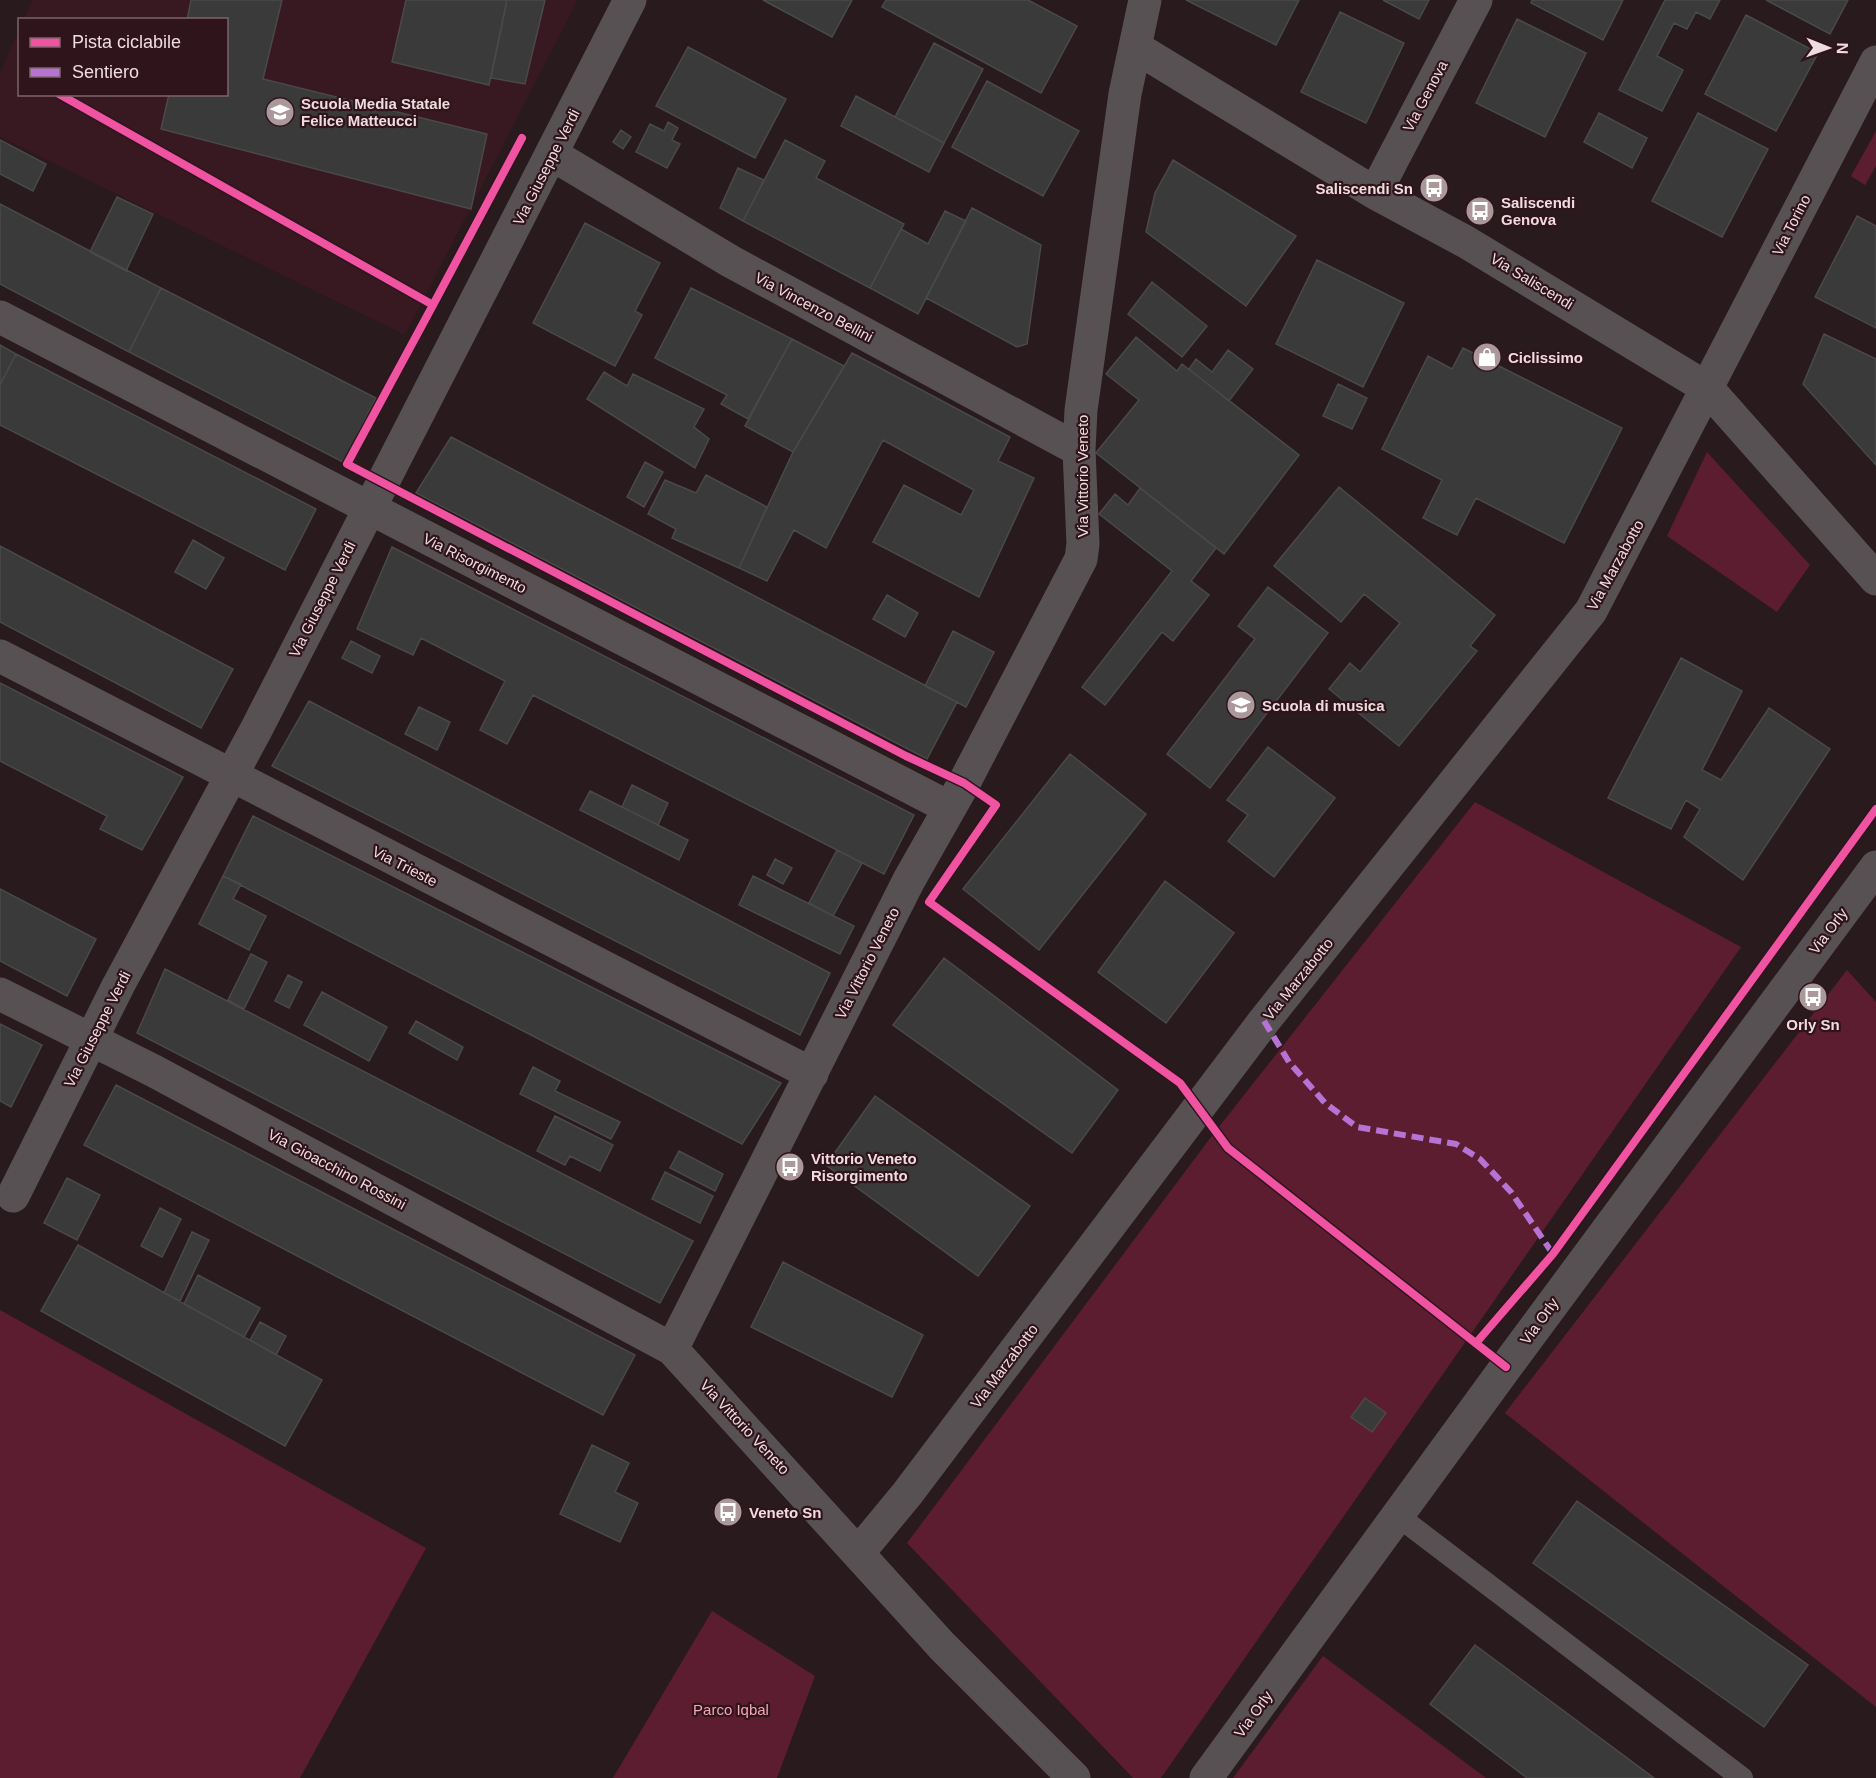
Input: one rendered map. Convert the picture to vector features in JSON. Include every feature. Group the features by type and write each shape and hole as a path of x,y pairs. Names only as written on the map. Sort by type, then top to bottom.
{"street":[{"name":"Via Giuseppe Verdi","path":"13,1196 91,1041 553,155 630,0"},
{"name":"Via Vittorio Veneto","path":"1074,1778 942,1646 859,1552 672,1349 909,880 950,808 1081,559 1083,544 1079,450 1082,410 1125,94 1145,0"},
{"name":"Via Genova","path":"1375,193 1476,0"},
{"name":"Via Saliscendi","path":"1135,47 1375,193 1466,242 1707,388 1876,579"},
{"name":"Via Torino","path":"1707,388 1876,62"},
{"name":"Via Vincenzo Bellini","path":"553,155 730,261 1079,450"},
{"name":"Via Risorgimento","path":"0,317 950,808"},
{"name":"Via Marzabotto","path":"859,1552 907,1494 1264,1021 1591,611 1707,388"},
{"name":"Via Trieste","path":"0,656 812,1074"},
{"name":"Via Orly","path":"1206,1778 1876,867"},
{"name":"Via Gioacchino Rossini","path":"0,994 154,1071 672,1349"}],"lane":[{"path":"1398,1516 1742,1778"}],"shaded area":[{"path":"32,0 578,0 405,335 0,137 0,72 18,32 18,96 228,96 228,18 24,18"}],"green space":[{"path":"1876,131 1876,166 1865,185 1851,176"},
{"path":"1707,452 1810,565 1777,612 1667,536"},
{"path":"1475,802 1741,947 1161,1778 1133,1778 907,1543 1211,1137"},
{"path":"1847,970 1876,1002 1876,1707 1505,1413"},
{"path":"0,1310 426,1548 300,1778 0,1778"},
{"name":"Parco Iqbal","path":"712,1611 815,1676 777,1778 613,1778"},
{"path":"1323,1656 1486,1778 1233,1778"}],"building":[{"name":"Scuola Media Statale Felice Matteucci","path":"191,0 282,0 263,79 487,134 471,209 161,129 169,96 228,96 228,18 187,18"},
{"path":"406,0 507,0 489,85 392,62"},
{"path":"507,0 545,0 525,84 491,78"},
{"path":"763,0 852,0 832,37"},
{"path":"886,0 1028,0 1077,26 1041,93 882,7"},
{"path":"1186,0 1299,0 1276,45"},
{"path":"1383,0 1429,0 1419,19"},
{"path":"1532,0 1623,0 1603,40 1531,3"},
{"path":"1665,0 1720,0 1710,19 1696,12 1687,29 1674,23 1657,56 1683,70 1662,111 1619,90"},
{"path":"1766,0 1848,0 1830,34"},
{"path":"1340,12 1404,43 1366,123 1301,92"},
{"path":"1746,15 1818,53 1776,131 1705,94"},
{"path":"1517,19 1586,53 1545,137 1476,103"},
{"path":"934,43 983,69 944,143 895,117"},
{"path":"688,47 786,99 755,158 656,106"},
{"path":"987,81 1079,131 1043,196 952,147"},
{"path":"856,96 944,143 929,172 841,126"},
{"path":"1599,113 1647,138 1632,168 1584,142"},
{"path":"1698,113 1768,149 1722,237 1652,201"},
{"path":"668,122 678,128 672,140 680,144 667,168 636,152 650,124 664,131"},
{"path":"621,130 631,137 623,149 613,142"},
{"path":"0,140 46,164 33,191 0,174"},
{"path":"785,140 825,161 816,178 904,224 870,288 743,221"},
{"path":"1173,160 1296,236 1246,306 1146,232 1155,193"},
{"path":"738,168 764,180 743,221 720,208"},
{"path":"117,197 153,214 126,271 90,252"},
{"path":"0,204 161,288 129,352 0,284"},
{"path":"972,208 1041,245 1027,344 1017,347 926,298"},
{"path":"945,211 966,221 918,314 870,288 901,229 928,244"},
{"path":"1857,216 1876,226 1876,328 1815,297"},
{"path":"585,223 660,263 635,311 642,315 615,366 533,323"},
{"path":"1317,260 1404,303 1363,387 1276,344"},
{"path":"1152,282 1207,326 1182,357 1128,314"},
{"path":"161,288 376,398 343,462 129,352"},
{"path":"691,288 792,339 748,419 721,404 727,395 655,358"},
{"path":"1824,334 1876,359 1876,465 1803,384"},
{"path":"1136,337 1177,371 1182,364 1299,455 1224,554 1096,453 1139,400 1106,374"},
{"path":"792,339 844,366 793,452 745,426"},
{"path":"0,345 16,354 0,385"},
{"path":"1463,348 1622,428 1564,543 1476,498 1457,535 1423,518 1442,480 1382,449 1428,356 1452,369"},
{"path":"1228,350 1253,369 1229,401 1189,369 1196,359 1212,372"},
{"path":"852,353 1010,437 998,461 1034,478 979,597 873,542 904,485 961,515 974,490 883,440 826,548 794,530 767,581 739,568 793,452"},
{"path":"16,354 316,509 285,570 0,425 0,385"},
{"path":"604,372 627,386 633,374 704,409 694,427 709,439 695,468 587,399"},
{"path":"1338,384 1367,398 1352,429 1323,416"},
{"path":"451,437 957,702 927,759 416,493"},
{"path":"645,462 663,472 644,507 627,497"},
{"path":"706,475 767,507 739,568 672,538 676,529 648,514 665,480 696,493"},
{"path":"1339,487 1495,615 1470,646 1477,651 1399,746 1329,689 1350,663 1360,672 1400,623 1364,594 1341,622 1274,566"},
{"path":"1140,488 1216,548 1191,581 1209,595 1173,641 1162,632 1105,705 1082,687 1172,571 1099,514 1115,494 1128,505"},
{"path":"193,540 224,558 206,589 175,572"},
{"path":"0,546 233,669 201,728 0,622"},
{"path":"392,547 914,815 884,874 533,695 507,744 480,730 505,681 421,638 413,655 357,629"},
{"path":"1268,587 1328,633 1210,788 1167,754 1255,639 1238,626"},
{"path":"887,595 918,613 905,637 873,619"},
{"path":"953,631 994,652 966,707 925,686"},
{"path":"351,641 380,656 372,673 342,658"},
{"path":"1681,658 1742,691 1702,770 1721,780 1769,708 1830,749 1743,880 1684,837 1700,809 1686,800 1671,829 1608,798"},
{"path":"0,683 183,777 142,850 100,829 107,816 0,761"},
{"path":"309,701 830,973 800,1035 272,766"},
{"path":"419,707 450,722 437,750 405,734"},
{"path":"1268,747 1335,798 1274,877 1228,841 1248,815 1227,800"},
{"path":"1070,754 1146,814 1039,950 963,889"},
{"path":"632,785 668,803 658,825 622,807"},
{"path":"590,791 688,840 679,860 580,810"},
{"path":"253,816 781,1083 742,1144 223,876"},
{"path":"837,850 862,863 833,916 809,903"},
{"path":"775,859 792,868 783,884 767,875"},
{"path":"223,876 241,884 233,899 266,916 249,950 199,924"},
{"path":"753,876 854,926 840,954 739,905"},
{"path":"1165,881 1234,933 1166,1023 1098,972"},
{"path":"0,889 96,939 67,996 0,961"},
{"path":"251,954 267,962 244,1009 228,1000"},
{"path":"944,958 1118,1090 1072,1153 893,1025"},
{"path":"165,969 693,1241 660,1303 137,1033"},
{"path":"288,975 302,982 289,1008 275,1001"},
{"path":"322,992 387,1027 369,1061 304,1025"},
{"path":"416,1021 463,1047 457,1060 409,1033"},
{"path":"0,1024 42,1045 11,1107 0,1101"},
{"path":"533,1067 560,1081 555,1091 620,1122 611,1139 520,1094"},
{"path":"116,1085 635,1355 603,1415 84,1145"},
{"path":"875,1096 1030,1206 978,1276 826,1165"},
{"path":"555,1116 613,1145 600,1171 570,1156 565,1165 537,1151"},
{"path":"679,1151 723,1174 715,1191 670,1168"},
{"path":"665,1172 713,1196 700,1223 652,1199"},
{"path":"67,1178 100,1195 77,1240 44,1223"},
{"path":"160,1208 181,1219 162,1257 141,1246"},
{"path":"192,1232 209,1240 180,1301 164,1293"},
{"path":"78,1245 322,1380 285,1446 41,1311"},
{"path":"783,1262 923,1335 892,1397 751,1327"},
{"path":"198,1275 260,1308 244,1337 184,1304"},
{"path":"260,1322 286,1336 276,1355 250,1340"},
{"path":"1365,1398 1386,1413 1372,1432 1351,1417"},
{"path":"592,1445 629,1463 615,1492 638,1503 620,1542 560,1514"},
{"path":"1577,1501 1808,1665 1764,1727 1533,1563"},
{"path":"1475,1645 1654,1778 1527,1778 1430,1704"}],"marked path":[{"path":"1264,1021 1289,1062 1325,1103 1357,1127 1456,1144 1480,1159 1511,1192 1553,1254"}],"cycle path":[{"path":"63,96 433,305 347,464 906,756 964,783 996,805 929,902 1180,1083 1228,1148 1506,1367"},
{"path":"433,305 522,138"},
{"path":"1476,1343 1553,1254 1876,809"}],"place":[{"name":"Scuola Media Statale Felice Matteucci","path":"280,112"},
{"name":"Saliscendi Sn","path":"1434,188"},
{"name":"Saliscendi Genova","path":"1480,211"},
{"name":"Ciclissimo","path":"1487,357"},
{"name":"Scuola di musica","path":"1241,705"},
{"name":"Orly Sn","path":"1813,997"},
{"name":"Vittorio Veneto Risorgimento","path":"790,1167"},
{"name":"Veneto Sn","path":"728,1512"}]}
